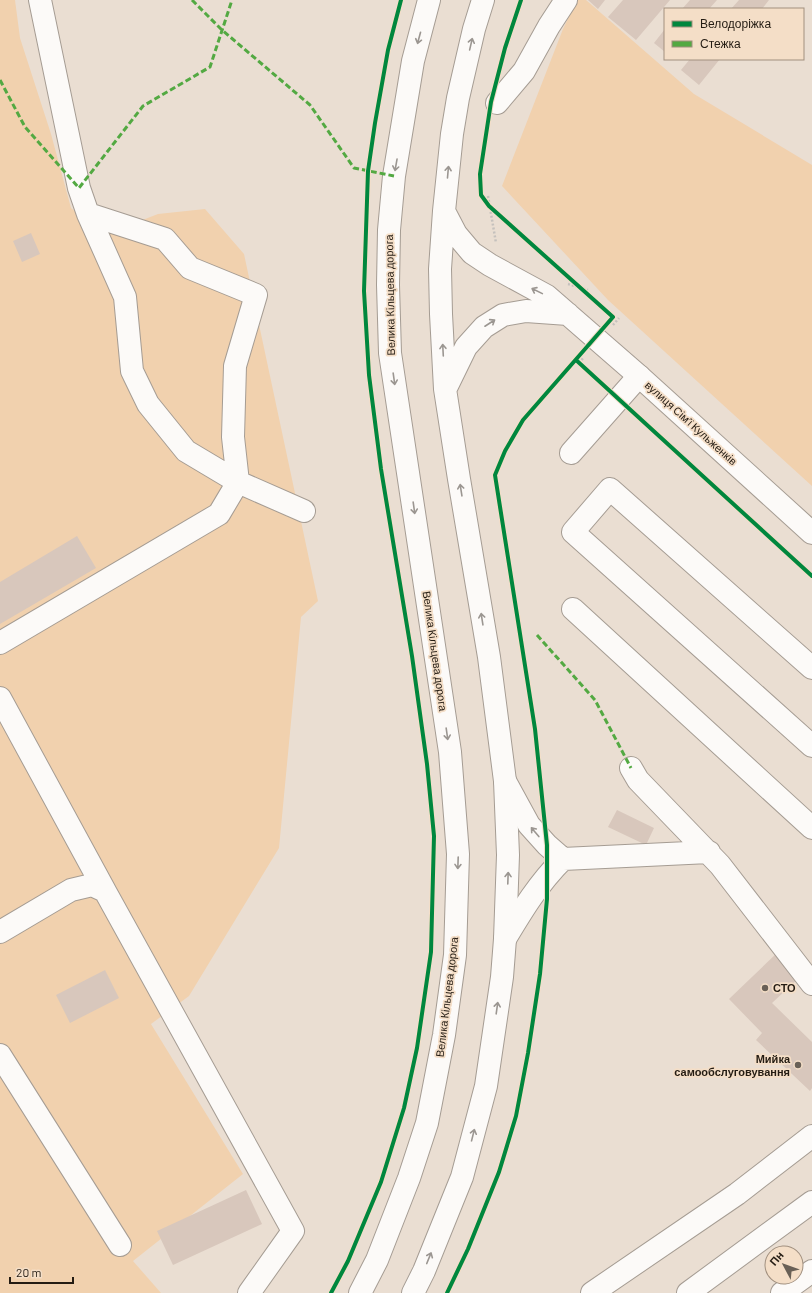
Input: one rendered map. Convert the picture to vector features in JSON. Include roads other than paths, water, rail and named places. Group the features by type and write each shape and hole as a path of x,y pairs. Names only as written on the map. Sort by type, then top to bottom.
{"main road":[{"path":"40,0 79,188 88,214 125,297 132,371 148,404 186,451 238,482 304,511"},
{"name":"Велика Кільцева дорога","path":"360,1293 377,1260 409,1178 427,1123 444,1034 455,955 458,854 450,752 390,352 388,293 389,230 394,176 413,61 429,0"},
{"path":"413,1293 424,1271 464,1169 486,1086 502,978 506,939 508,855 505,781 489,657 459,479 446,389 441,314 440,269 449,159 458,98 474,29 483,0"},
{"path":"497,103 524,71 549,26 566,0"},
{"name":"вулиця Сімʼї Кульженків","path":"444,211 456,234 472,253 490,265 547,296 639,376 812,533"},
{"path":"0,643 219,514 238,482 233,437 235,366 256,295 190,268 165,239 88,214"},
{"path":"446,389 466,347 484,327 503,315 526,311 568,314"},
{"path":"571,453 639,376"},
{"path":"812,668 610,489 573,532 812,746"},
{"path":"574,609 812,828"},
{"path":"0,698 105,892 293,1231 249,1293"},
{"path":"630,768 638,780 720,865 812,984"},
{"path":"505,781 530,825 546,845 562,859"},
{"path":"506,939 532,895 547,874 562,859 709,852"},
{"path":"0,932 71,890 92,885 105,892"},
{"path":"0,1055 120,1245"},
{"path":"592,1293 737,1194 812,1136"},
{"path":"688,1293 812,1202"},
{"path":"782,1293 812,1271"}],"place":[{"name":"СТО","path":"765,988"},
{"name":"Мийка самообслуговування","path":"798,1065"}]}
